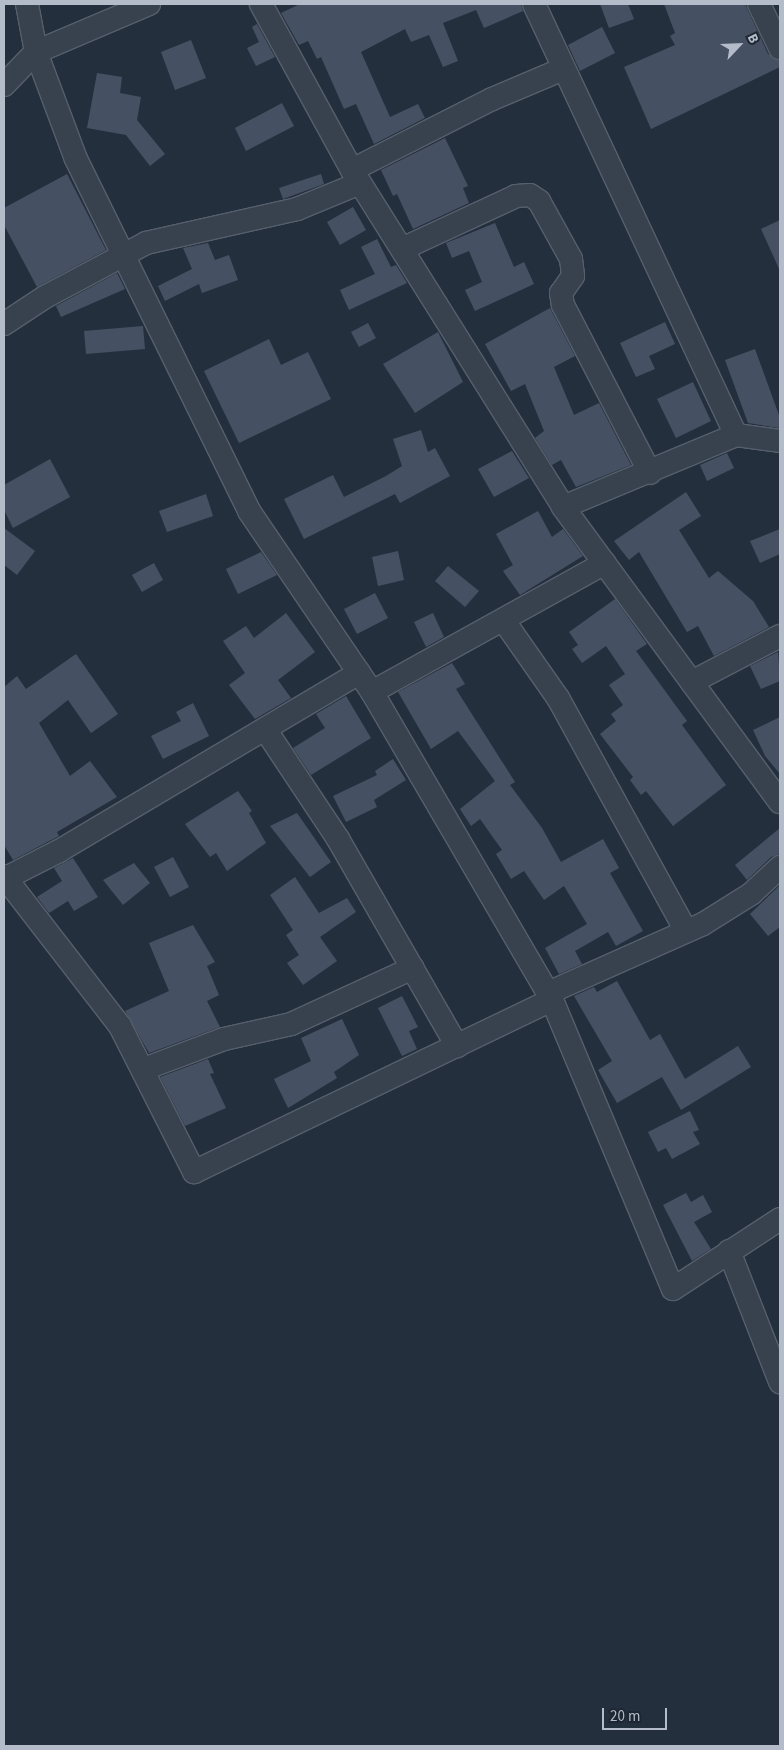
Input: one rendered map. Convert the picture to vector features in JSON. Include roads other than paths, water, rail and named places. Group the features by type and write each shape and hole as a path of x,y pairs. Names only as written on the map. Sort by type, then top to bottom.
{"street":[{"path":"27,4 36,52 76,159 248,511 372,692 550,996 673,1289 780,1219"},
{"path":"4,85 36,52 149,4"},
{"path":"261,4 356,176 563,506 780,802"},
{"path":"534,4 736,435"},
{"path":"759,4 780,48"},
{"path":"4,324 146,243 188,232 297,209 492,99 564,68"},
{"path":"402,249 516,196 530,195 539,201 571,259 573,276 561,293 563,305 650,473"},
{"path":"563,506 650,473 736,435 780,440"},
{"path":"372,692 434,654 504,621 605,563"},
{"path":"504,621 558,698 686,931"},
{"path":"692,682 780,636"},
{"path":"359,673 59,851 5,877 120,1026 144,1069 194,1172 457,1046 550,996 686,931 751,894 780,867"},
{"path":"265,729 338,839 457,1046"},
{"path":"144,1069 224,1039 291,1024 413,968"},
{"path":"729,1251 780,1382"}]}
